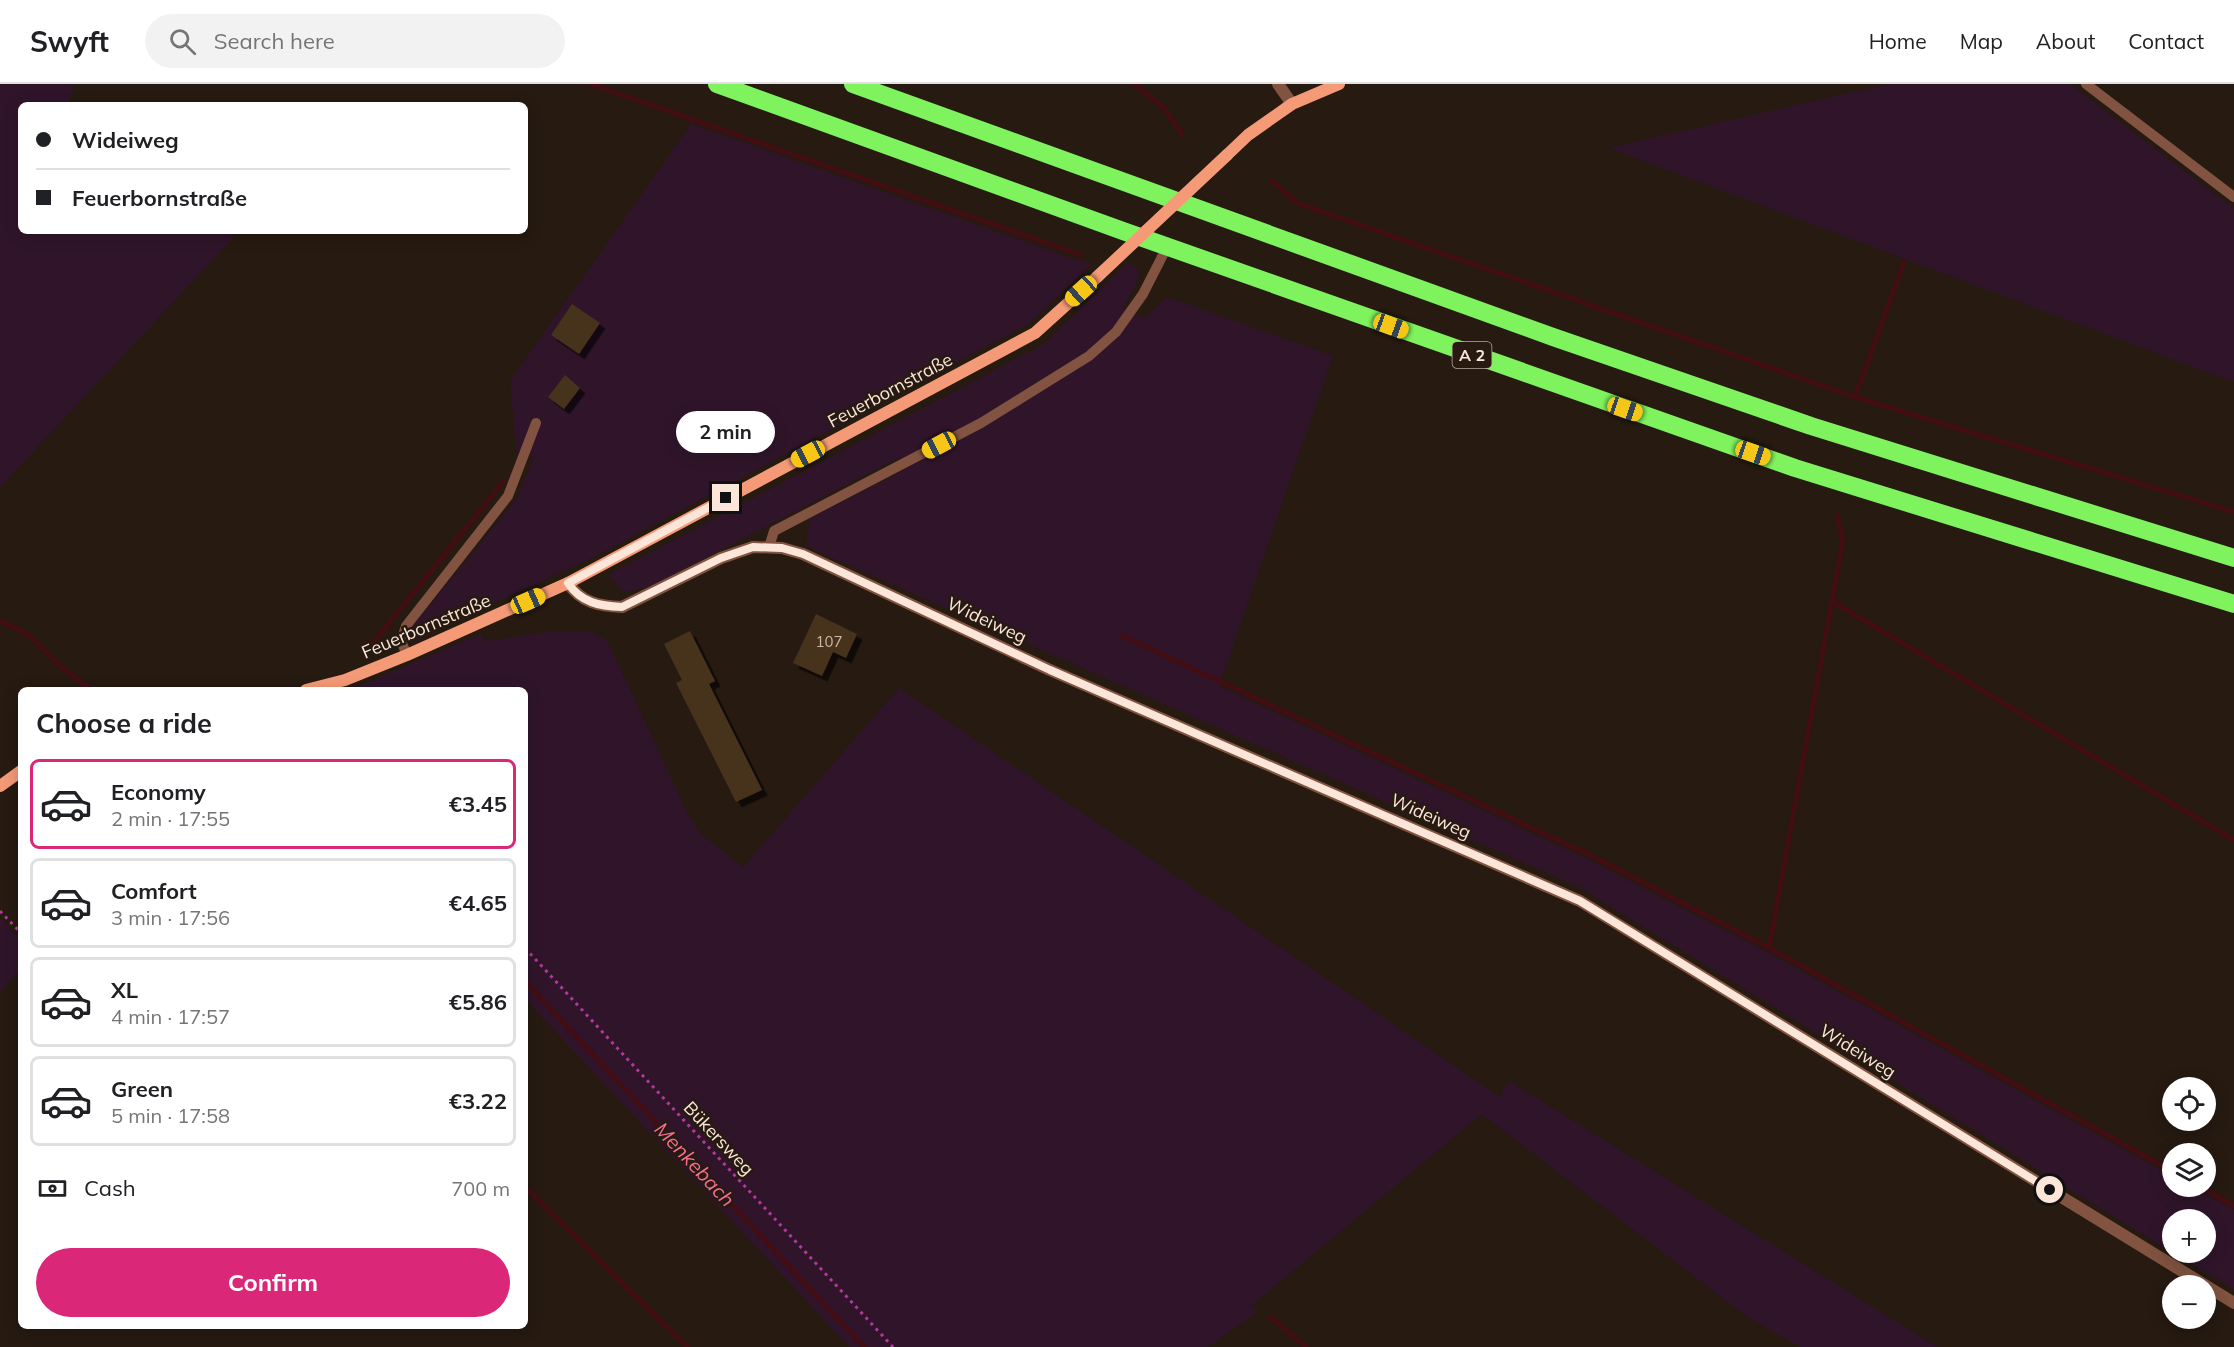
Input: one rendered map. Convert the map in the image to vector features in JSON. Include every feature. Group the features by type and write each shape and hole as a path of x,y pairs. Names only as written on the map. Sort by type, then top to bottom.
{"highway":[{"name":"A 2","path":"717,84 1167,247 1795,468 2234,604"},
{"name":"A 2","path":"853,84 1542,333 1811,426 2234,558"}],"street":[{"path":"1278,84 1292,104"},
{"name":"Feuerbornstraße","path":"318,687 345,680 407,656 568,583 1035,333 1248,135 1292,104 1339,84"},
{"name":"Wideiweg","path":"568,583 573,591 584,600 606,606 622,607 721,558 753,547 769,547 803,554 1050,670 1580,901 2234,1303"},
{"path":"0,786 18,773"}],"lane":[{"path":"2086,84 2234,197"},
{"path":"769,547 774,531 981,423 1089,356 1116,332 1143,294 1167,247"},
{"path":"407,656 401,641 406,626 508,496 536,423"}],"path":[{"path":"0,911 18,930"},
{"name":"Bükersweg","path":"528,951 893,1347"}],"shaded area":[{"path":"0,84 74,84 69,102 18,102 18,234 230,234 234,237 0,487"},
{"path":"1888,84 2070,84 2234,209 2234,382 1609,148"},
{"path":"691,124 1091,265 1028,324 596,556 417,640 413,626 518,497 534,456 517,454 510,381"},
{"path":"1127,263 1135,266 1139,272 1136,285 1123,307 1145,318 1167,297 1333,356 1219,686 1591,861 1767,952 2162,1170 2162,1197 2210,1197 2234,1210 2234,1290 2216,1279 2216,1275 2210,1275 2190,1263 2216,1263 2216,1209 2162,1209 2162,1246 1577,886 806,546 810,518 910,467 899,457 652,586 624,592 608,575 1044,344"},
{"path":"548,632 592,632 607,640 689,816 701,834 743,867 899,688 1500,1097 1509,1081 1937,1347 1800,1347 1746,1316 1482,1114 1251,1306 1257,1312 1208,1347 849,1347 528,1002 528,687 356,687 481,634 485,641"},
{"path":"0,917 18,938 18,972 0,991"}],"building":[{"path":"572,304 600,323 579,354 551,335"},
{"path":"565,375 580,388 564,409 548,397"},
{"path":"816,614 857,634 846,658 833,652 822,676 793,663"},
{"path":"690,631 715,681 709,684 762,790 736,802 676,683 682,680 664,644"}],"waterway":[{"path":"591,84 1081,255"},
{"path":"1134,84 1163,107 1182,134"},
{"path":"1272,181 1297,203 1855,397 2234,512"},
{"path":"1855,397 1904,262"},
{"path":"364,654 503,482"},
{"path":"1769,948 1843,540 1837,516"},
{"path":"1833,602 2234,840"},
{"name":"Menkebach","path":"0,621 29,635 60,666 87,687"},
{"path":"1121,635 1594,857 1769,948 2162,1165"},
{"name":"Menkebach","path":"528,984 864,1347"},
{"path":"528,1190 687,1347"},
{"path":"2216,1196 2234,1206"},
{"path":"1270,1317 1306,1347"}],"route":[{"path":"726,498 568,583 573,591 584,600 606,606 622,607 721,558 753,547 782,548 803,554 1050,670 1580,901 2050,1190"}]}
